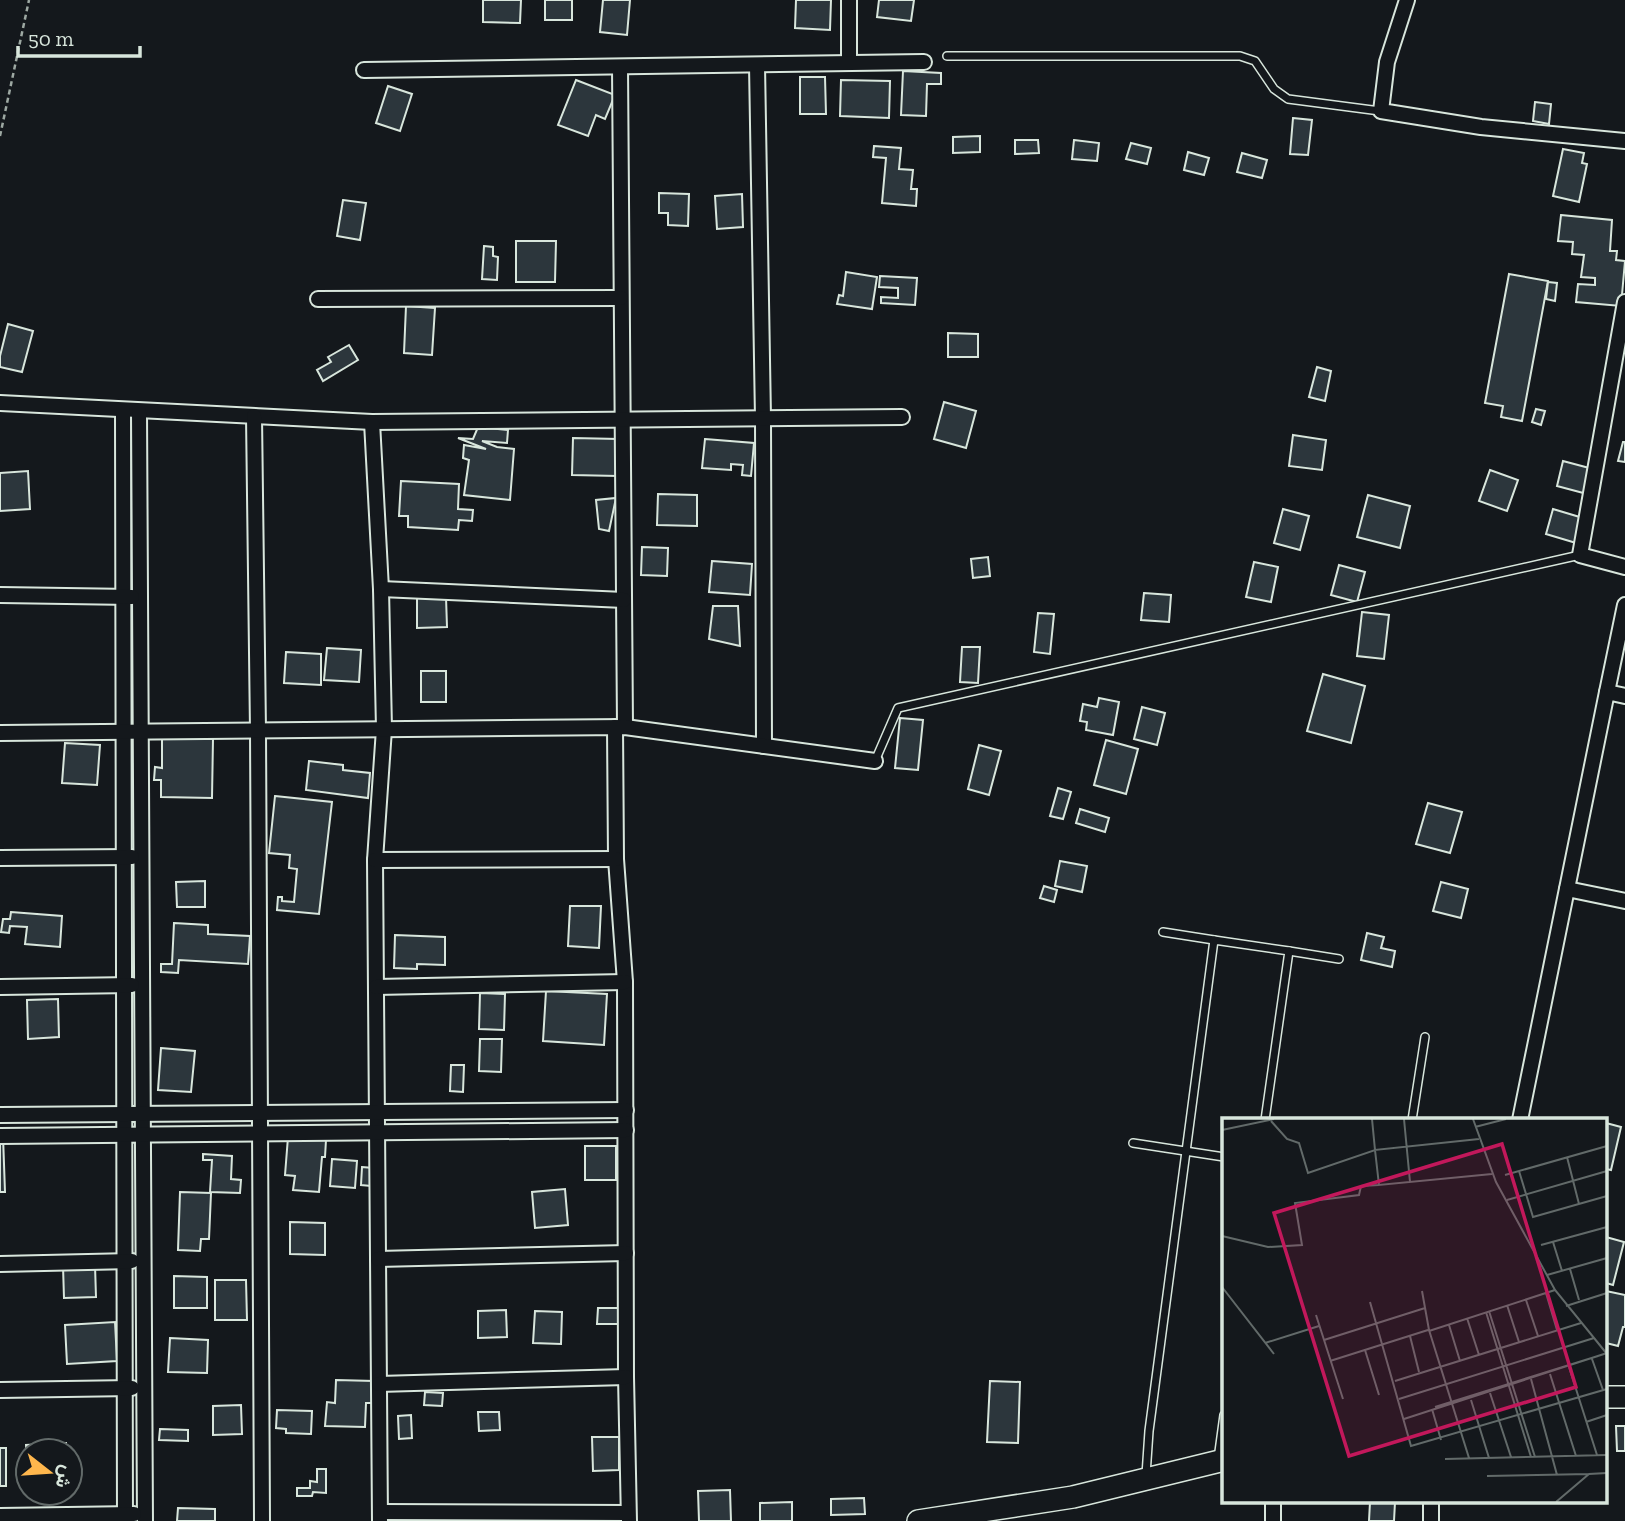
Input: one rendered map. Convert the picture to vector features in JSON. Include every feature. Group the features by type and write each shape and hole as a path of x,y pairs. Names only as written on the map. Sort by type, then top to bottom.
{"street":[{"path":"849,0 849,63"},
{"path":"1407,0 1387,62 1381,111 1481,127 1625,141"},
{"path":"364,70 924,62"},
{"path":"757,65 763,418 764,746"},
{"path":"372,422 381,589 384,729 375,860 380,1517 628,1517 625,982 616,859 624,600 620,66"},
{"path":"318,299 621,298"},
{"path":"1625,302 1580,555 1625,567"},
{"path":"0,403 372,422 902,417"},
{"path":"0,1516 145,1517 141,733 123,411"},
{"path":"125,1518 123,732 132,597 139,411"},
{"path":"254,416 262,1521"},
{"path":"381,589 624,600"},
{"path":"0,595 132,597"},
{"path":"1520,1118 1625,605"},
{"path":"1607,692 1625,696"},
{"path":"0,733 620,727 875,761"},
{"path":"0,858 141,857"},
{"path":"375,860 616,859"},
{"path":"1567,889 1625,901"},
{"path":"376,987 625,982"},
{"path":"0,987 142,985"},
{"path":"0,1115 626,1111"},
{"path":"0,1136 626,1130"},
{"path":"378,1259 626,1253"},
{"path":"0,1264 124,1262 144,1259"},
{"path":"379,1384 626,1377"},
{"path":"0,1390 145,1388"},
{"path":"918,1521 1073,1497 1221,1461"}],"lane":[{"path":"947,56 1240,56 1255,61 1274,89 1288,99 1381,111"},
{"path":"875,761 898,708 1580,555"},
{"path":"1163,932 1339,959"},
{"path":"1146,1480 1149,1431 1213,940"},
{"path":"1265,1118 1289,951"},
{"path":"1412,1118 1425,1037"},
{"path":"1133,1143 1222,1157"}],"path":[{"path":"0,136 29,0"}],"building":[{"path":"483,0 521,0 520,23 483,22"},
{"path":"545,0 572,0 572,20 545,20"},
{"path":"603,0 630,0 627,35 600,32"},
{"path":"796,0 831,0 830,30 795,28"},
{"path":"879,0 914,0 911,21 877,17"},
{"path":"903,71 941,73 941,84 927,84 926,116 901,115"},
{"path":"800,77 825,77 826,114 800,114"},
{"path":"576,80 615,95 605,119 596,115 588,136 558,125"},
{"path":"841,80 890,81 889,118 840,116"},
{"path":"388,86 412,94 400,131 376,123"},
{"path":"1535,102 1551,104 1549,124 1533,121"},
{"path":"1293,118 1312,120 1308,155 1290,154"},
{"path":"980,136 980,152 953,153 953,137"},
{"path":"1015,140 1038,140 1039,153 1015,154"},
{"path":"1074,140 1099,143 1097,161 1072,159"},
{"path":"1131,143 1151,148 1147,164 1126,159"},
{"path":"874,146 901,148 899,169 913,170 911,189 917,189 916,206 882,203 886,158 873,157"},
{"path":"1563,149 1584,153 1582,163 1587,164 1579,202 1553,196"},
{"path":"1188,152 1209,158 1204,175 1184,170"},
{"path":"1242,153 1267,160 1262,178 1237,172"},
{"path":"659,193 689,194 688,226 668,225 668,213 659,213"},
{"path":"742,194 743,227 717,229 715,196"},
{"path":"343,200 366,203 360,240 337,236"},
{"path":"1561,215 1612,220 1610,251 1617,251 1616,260 1625,261 1621,306 1576,302 1578,284 1595,285 1595,278 1581,277 1584,255 1572,254 1573,242 1558,241"},
{"path":"516,241 556,241 555,282 516,282"},
{"path":"484,246 493,247 493,256 498,257 497,280 482,279"},
{"path":"846,272 877,277 872,309 837,304 839,295 843,296"},
{"path":"1509,274 1548,281 1522,421 1501,417 1503,406 1485,403"},
{"path":"880,276 917,278 915,305 881,303 881,297 898,298 898,288 879,287"},
{"path":"1548,282 1557,283 1555,301 1546,299"},
{"path":"406,306 435,308 432,355 404,353"},
{"path":"8,324 33,331 22,372 0,367"},
{"path":"948,333 978,334 978,357 948,357"},
{"path":"349,345 358,360 323,381 317,370 331,362 328,357"},
{"path":"1317,367 1331,371 1325,401 1309,397"},
{"path":"944,402 976,411 966,448 934,439"},
{"path":"1536,409 1545,411 1541,425 1532,422"},
{"path":"478,427 508,430 507,443 482,441 497,447 514,449 510,500 464,495 469,460 463,458 464,445 486,449 458,438 473,439"},
{"path":"1293,435 1326,440 1322,470 1289,466"},
{"path":"573,438 619,439 618,476 572,475"},
{"path":"705,439 754,443 751,476 742,475 743,465 731,464 731,470 702,468"},
{"path":"1625,442 1625,462 1618,461"},
{"path":"1563,461 1593,469 1587,494 1557,486"},
{"path":"1490,470 1518,480 1507,511 1479,501"},
{"path":"28,471 30,509 0,511 0,473"},
{"path":"401,481 459,484 458,509 473,510 472,521 459,520 458,530 408,527 408,516 399,516"},
{"path":"658,494 697,495 697,526 657,525"},
{"path":"1368,495 1410,506 1400,548 1357,537"},
{"path":"616,498 609,531 599,529 596,500"},
{"path":"1283,509 1309,516 1300,550 1274,543"},
{"path":"1553,509 1583,518 1576,543 1546,534"},
{"path":"642,547 668,548 667,576 641,575"},
{"path":"988,557 990,576 973,578 971,559"},
{"path":"712,561 752,564 750,595 709,592"},
{"path":"1254,562 1278,567 1271,602 1246,597"},
{"path":"1339,565 1365,572 1357,602 1331,595"},
{"path":"1144,593 1171,595 1169,622 1141,620"},
{"path":"417,597 446,597 447,627 417,628"},
{"path":"713,606 738,606 740,646 709,639"},
{"path":"1362,612 1389,615 1384,659 1357,656"},
{"path":"1038,613 1054,614 1050,654 1034,652"},
{"path":"962,647 980,647 978,683 960,682"},
{"path":"327,648 361,650 359,682 324,680"},
{"path":"286,652 321,654 321,685 284,683"},
{"path":"421,671 446,671 446,702 421,702"},
{"path":"1323,674 1365,686 1351,743 1307,731"},
{"path":"1099,698 1119,702 1113,735 1086,730 1087,722 1080,721 1083,704 1097,707"},
{"path":"1142,707 1165,713 1157,745 1134,739"},
{"path":"900,718 923,720 918,770 895,768"},
{"path":"162,738 213,739 212,798 161,797 161,780 154,780 155,767 162,768"},
{"path":"1106,740 1138,749 1126,794 1094,785"},
{"path":"65,743 100,745 97,785 62,783"},
{"path":"979,745 1001,751 989,795 968,789"},
{"path":"309,761 343,765 343,770 370,773 368,798 306,790"},
{"path":"1058,788 1071,792 1063,819 1050,816"},
{"path":"275,796 332,802 319,914 277,910 278,897 282,897 282,901 294,902 297,869 289,868 290,855 269,853"},
{"path":"1428,803 1462,812 1450,853 1416,844"},
{"path":"1080,809 1109,818 1105,832 1076,823"},
{"path":"1060,861 1087,866 1082,892 1055,886"},
{"path":"205,881 205,907 177,907 176,882"},
{"path":"1441,882 1468,889 1461,918 1433,911"},
{"path":"1044,886 1057,890 1054,902 1040,898"},
{"path":"570,906 601,906 599,948 568,946"},
{"path":"11,912 62,916 60,947 25,944 27,927 10,926 9,933 1,932 3,919 10,919"},
{"path":"174,923 208,925 208,934 250,936 248,964 179,960 178,973 161,972 161,964 172,964"},
{"path":"1367,933 1384,937 1381,948 1395,951 1392,967 1361,960"},
{"path":"395,935 445,937 445,965 417,964 417,969 394,968"},
{"path":"546,991 607,994 604,1045 543,1041"},
{"path":"480,993 505,994 504,1030 479,1029"},
{"path":"58,999 59,1037 28,1039 27,1000"},
{"path":"480,1039 502,1039 501,1072 479,1071"},
{"path":"161,1048 195,1051 191,1092 158,1090"},
{"path":"451,1065 464,1065 463,1092 450,1091"},
{"path":"1608,1124 1621,1127 1611,1170 1608,1169"},
{"path":"0,1136 3,1136 5,1192 0,1192"},
{"path":"288,1137 326,1140 319,1192 293,1190 295,1176 285,1175"},
{"path":"585,1146 616,1146 616,1180 585,1180"},
{"path":"203,1154 232,1156 231,1179 241,1180 240,1193 210,1192 212,1160 203,1160"},
{"path":"332,1159 357,1161 355,1188 330,1186"},
{"path":"362,1167 373,1168 371,1186 361,1185"},
{"path":"565,1189 568,1225 535,1228 532,1192"},
{"path":"180,1192 211,1193 209,1239 201,1239 200,1251 178,1250"},
{"path":"290,1222 325,1223 325,1255 290,1254"},
{"path":"1608,1238 1624,1242 1613,1285 1608,1284"},
{"path":"95,1265 96,1297 64,1298 63,1266"},
{"path":"174,1276 207,1277 207,1308 174,1308"},
{"path":"215,1280 246,1280 247,1320 215,1320"},
{"path":"1608,1291 1625,1295 1625,1327 1618,1346 1608,1344"},
{"path":"598,1308 621,1308 621,1324 597,1324"},
{"path":"506,1310 507,1337 478,1338 478,1311"},
{"path":"535,1311 562,1312 561,1344 533,1343"},
{"path":"115,1322 117,1361 67,1364 65,1325"},
{"path":"170,1338 208,1340 207,1373 168,1372"},
{"path":"336,1380 374,1381 372,1403 366,1403 365,1427 325,1426 327,1402 335,1403"},
{"path":"990,1381 1020,1382 1018,1443 987,1442"},
{"path":"425,1392 443,1393 442,1406 424,1405"},
{"path":"241,1405 242,1434 213,1435 213,1406"},
{"path":"277,1410 312,1411 311,1434 286,1433 286,1429 276,1428"},
{"path":"478,1412 499,1412 500,1430 479,1431"},
{"path":"411,1415 412,1438 399,1439 398,1416"},
{"path":"1616,1426 1625,1426 1625,1451 1617,1451"},
{"path":"160,1429 188,1430 188,1441 159,1440"},
{"path":"592,1437 619,1437 619,1470 593,1471"},
{"path":"0,1448 6,1448 6,1486 0,1486"},
{"path":"317,1469 326,1469 326,1493 313,1492 312,1496 297,1496 297,1488 310,1488 310,1481 317,1482"},
{"path":"730,1490 731,1521 699,1521 698,1491"},
{"path":"864,1498 865,1514 831,1515 831,1499"},
{"path":"792,1502 792,1521 760,1521 760,1503"},
{"path":"1370,1504 1395,1504 1394,1521 1369,1521"},
{"path":"178,1508 215,1509 215,1521 177,1521"}]}
